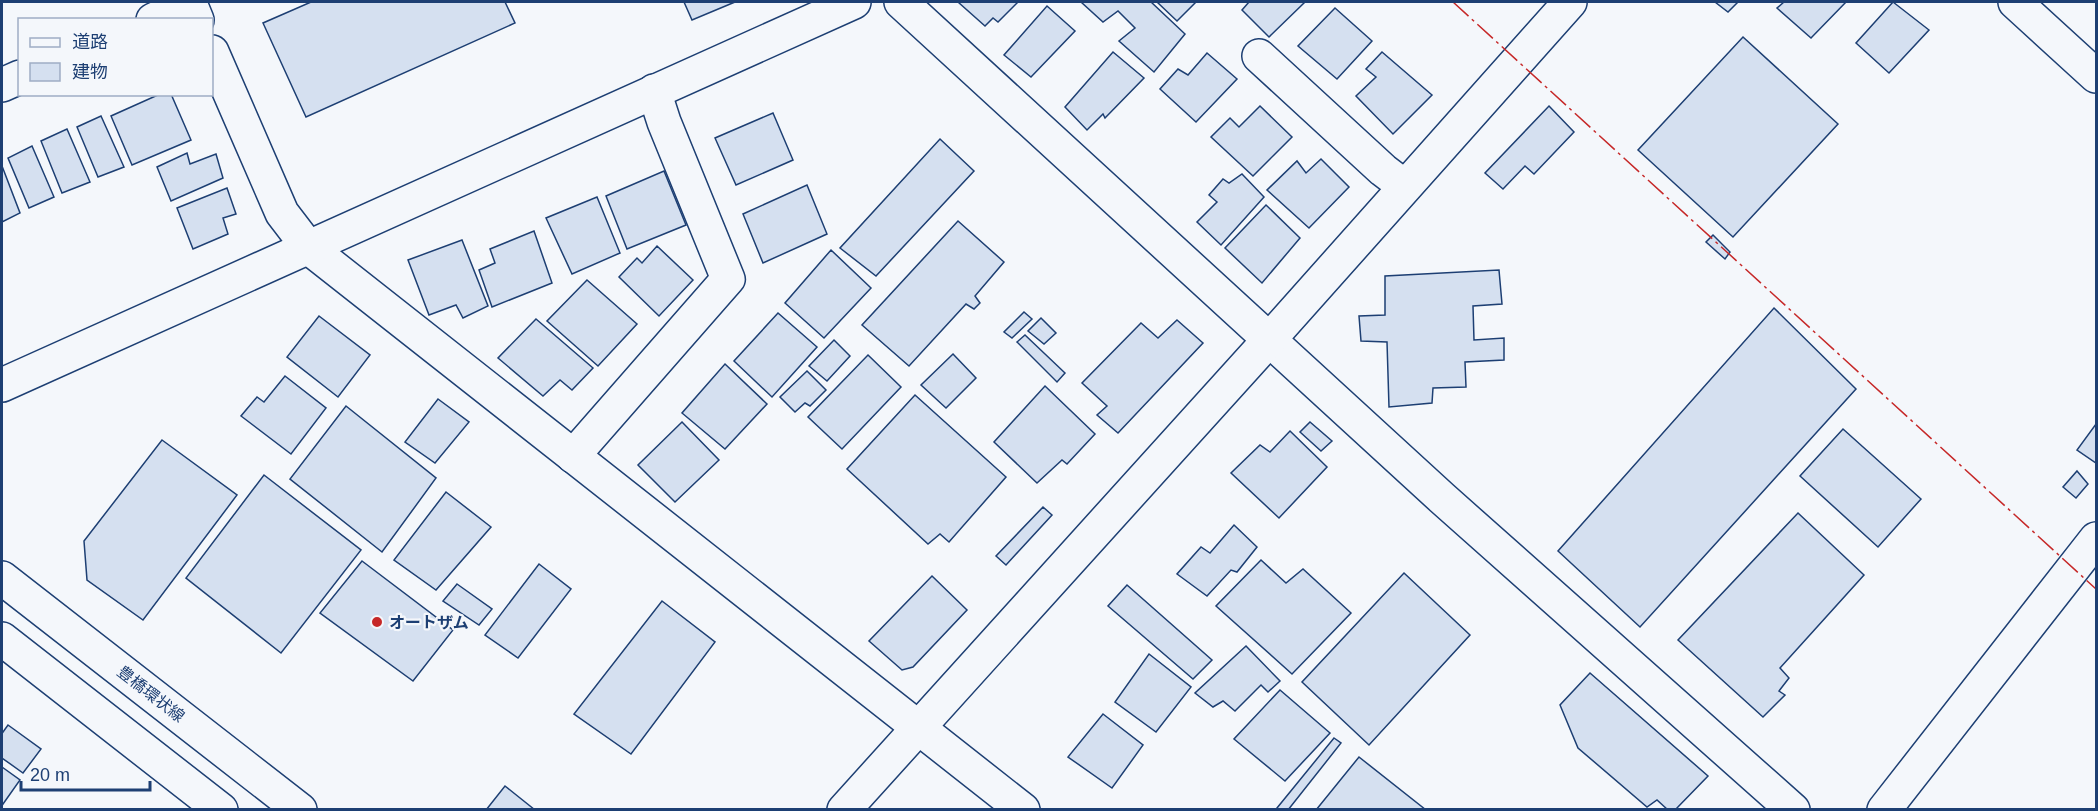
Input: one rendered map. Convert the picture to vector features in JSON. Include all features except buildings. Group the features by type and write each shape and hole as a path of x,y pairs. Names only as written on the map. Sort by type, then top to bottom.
{"street":[{"path":"2,385 854,2"},
{"path":"901,2 1450,506 1793,810"},
{"path":"843,810 1268,341 1570,2"},
{"path":"2015,2 2097,76"},
{"path":"161,18 200,8"},
{"path":"213,54 282,213 308,247 1023,810"},
{"path":"1259,56 1383,170 1404,186"},
{"path":"2,85 18,78"},
{"path":"573,456 728,279 664,122 654,91"},
{"path":"1884,810 2097,539"},
{"name":"豊橋環状線","path":"2,578 300,810"},
{"path":"2,639 221,810"}],"power":[{"path":"1453,2 2096,589"}],"place":[{"name":"オートザム","path":"377,622"}]}
